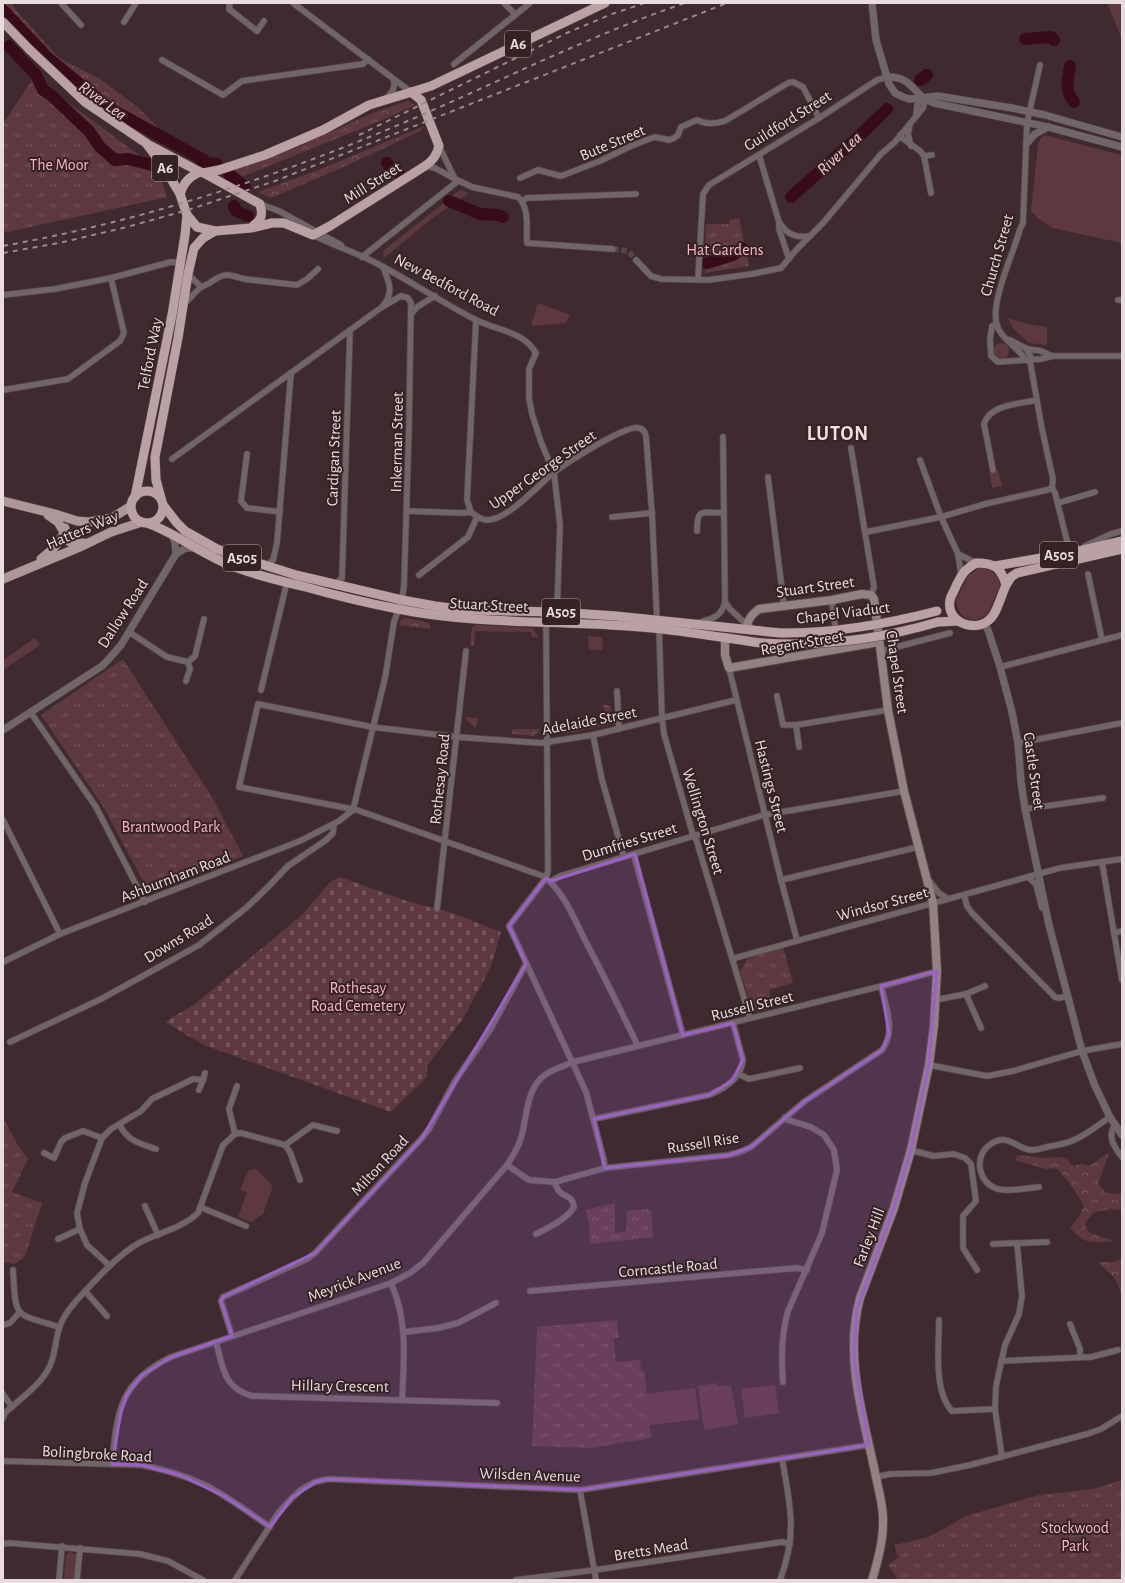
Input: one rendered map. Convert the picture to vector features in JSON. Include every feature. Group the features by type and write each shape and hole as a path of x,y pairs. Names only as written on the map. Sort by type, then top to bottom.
{"highway":[{"name":"A6","path":"4,26 85,102 146,143 202,172 219,170 266,155 323,130 369,105 431,86 605,3"},
{"name":"A6","path":"421,100 425,91 431,86"},
{"path":"411,92 421,100 439,146 438,153 428,164"},
{"name":"A6","path":"146,143 164,167 180,194"},
{"name":"Mill Street","path":"316,234 428,164"},
{"path":"215,231 196,227 186,215 180,194 183,185 188,179 202,172 260,204 262,216 257,224 251,228"},
{"name":"Telford Way","path":"135,497 159,386 172,315 185,235 186,215"},
{"name":"New Bedford Road","path":"215,231 251,228 267,223 284,223 316,234"},
{"name":"Telford Way","path":"162,501 156,480 155,457 184,304 188,274 194,248 203,238 215,231"},
{"path":"148,491 157,495 162,501 162,514 156,521 144,523 135,518 131,506 135,497 148,491"},
{"name":"A505","path":"162,501 176,523 185,531 217,549 296,575 335,584"},
{"name":"A505","path":"144,523 172,534 214,559 236,568 287,582"},
{"name":"A505","path":"976,563 986,563 995,566 1011,564 1122,541"},
{"name":"A505","path":"958,621 970,626 984,623 994,614 1006,585 1011,577 1018,573 1122,549"},
{"path":"958,621 951,609 950,601 961,574 976,563"},
{"path":"995,566 1001,572 1006,585"},
{"name":"Stuart Street","path":"287,582 397,609 429,615 471,619 658,624 696,623 720,628 749,628"},
{"name":"Stuart Street","path":"335,584 402,600 435,606 466,610 557,612 658,624 726,638 762,643"},
{"name":"Chapel Viaduct","path":"749,628 784,633 823,632 899,620 937,611 950,601"},
{"name":"Chapel Viaduct","path":"762,643 793,645 841,642 879,637 938,622 958,621"}],"main road":[{"path":"3,501 55,514 76,521 89,522 103,521 112,518 131,506"},
{"path":"3,504 52,516 60,524 70,542 76,544 87,542"},
{"name":"Hatters Way","path":"34,565 53,549 64,533 68,524 76,521"},
{"name":"Hatters Way","path":"3,579 111,532 144,523"},
{"name":"Stuart Street","path":"749,628 751,616 759,609 832,600 862,594 871,596"},
{"name":"Chapel Street","path":"871,596 875,602 888,710 904,791 933,903"},
{"name":"Hastings Street","path":"726,638 725,655 729,668"},
{"name":"Regent Street","path":"729,668 838,650 880,646"},
{"name":"Farley Hill","path":"872,1580 883,1539 883,1510 870,1445 858,1399 853,1338 857,1310 894,1208 911,1150 930,1065 937,971 933,903"}],"street":[{"path":"61,3 81,25"},
{"path":"124,22 136,3"},
{"path":"230,3 229,9 257,30 264,21"},
{"path":"293,3 411,92"},
{"path":"504,3 515,14"},
{"path":"454,64 530,3"},
{"path":"872,3 876,40 890,88 902,97 908,99 938,96 1030,112 1122,137"},
{"path":"162,60 223,95 242,81 363,64 368,59"},
{"name":"Church Street","path":"1030,361 1002,363 993,358 990,354 990,340 992,326 996,324 995,312 1000,291 1023,223 1027,123 1040,65"},
{"path":"887,77 895,77 908,83 922,98 934,103 1048,127 1122,147"},
{"name":"Guildford Street","path":"698,280 704,191 713,182 820,118 877,80 887,77"},
{"path":"385,99 393,92 395,86 394,80"},
{"name":"Bute Street","path":"520,178 538,170 561,176 600,162 631,146 649,139 655,137 669,140 674,138 678,134 681,127 697,120 703,123 715,124 725,121 788,83 793,82 803,87 820,118"},
{"path":"636,260 648,274 654,278 661,279 708,280 730,278 781,268 823,223 881,154 916,116 917,105 922,98"},
{"path":"910,123 908,134 911,146"},
{"path":"1027,143 1035,134 1048,127"},
{"path":"900,135 924,156 931,193"},
{"path":"439,146 444,154 447,165 457,180"},
{"path":"444,154 428,164 472,187 518,197 522,201 525,207 527,243 613,249"},
{"path":"759,155 779,222 779,229 789,259"},
{"path":"924,156 932,155"},
{"path":"362,257 457,180"},
{"path":"522,201 527,198 636,194"},
{"name":"New Bedford Road","path":"260,204 279,211 316,234 383,267 476,320 513,333 532,346 536,353 530,369 529,398 532,414 541,442 554,473"},
{"path":"779,222 783,228 794,236 810,236"},
{"path":"3,295 55,289 111,278 170,262 180,263"},
{"path":"382,307 389,297 390,285 383,267"},
{"path":"184,304 201,287 211,283 219,276 237,276 244,279 297,285 307,279 318,269"},
{"path":"188,274 201,287"},
{"path":"3,390 68,379 120,341 124,333 111,278"},
{"path":"412,313 417,307 435,296"},
{"path":"172,459 394,299 404,297 411,302 412,313"},
{"name":"Inkerman Street","path":"402,600 407,511 412,313"},
{"path":"476,320 467,500 471,512 477,517"},
{"path":"996,324 1001,333 1026,360 1030,361 1052,356 1122,356"},
{"name":"Cardigan Street","path":"335,584 342,578 350,330"},
{"path":"1009,340 1026,348 1042,351 1052,356"},
{"path":"1026,348 1031,357 1030,361 1037,400 1053,479 1052,488 1056,493 1070,553 1111,534 1122,531"},
{"path":"266,566 273,560 277,542 291,372"},
{"path":"993,470 984,424 986,418 990,413 998,409 1037,400"},
{"name":"Wellington Street","path":"631,429 638,427 645,433 652,513 664,734 693,835 696,839 750,1018"},
{"name":"Upper George Street","path":"419,574 468,537 477,517 483,520 491,520 505,514 554,473 613,436 631,429"},
{"path":"696,623 712,619 721,613 725,602 723,437"},
{"name":"Chapel Street","path":"851,448 874,587 871,596"},
{"path":"247,454 241,501 247,508 280,512"},
{"path":"920,460 941,517 958,554 961,574"},
{"path":"554,473 560,525 557,612"},
{"path":"768,477 784,606"},
{"path":"866,532 941,517 985,504 1052,488"},
{"path":"1058,503 1095,492"},
{"path":"407,511 471,512"},
{"path":"697,531 697,517 699,514 723,512"},
{"path":"612,516 652,513"},
{"path":"172,534 176,554 186,548 194,548"},
{"name":"Dallow Road","path":"3,730 102,666 122,646 176,554"},
{"path":"958,554 976,563"},
{"path":"1088,574 1102,640"},
{"path":"261,690 287,582"},
{"path":"402,600 397,609 385,678 353,810 540,874 549,880 562,896 638,1046"},
{"path":"832,600 838,650"},
{"path":"725,602 749,628"},
{"path":"188,662 195,656 204,618"},
{"path":"546,621 549,880 510,926 526,964 586,1092 594,1119 605,1168"},
{"name":"Castle Street","path":"984,623 988,630 1000,667 1012,712 1018,743 1025,809 1049,925 1082,1051 1095,1086 1110,1117 1122,1135"},
{"path":"129,632 167,657 188,662"},
{"path":"880,646 950,633"},
{"path":"1000,667 1122,635"},
{"name":"Rothesay Road","path":"437,909 466,650"},
{"path":"186,681 190,669 188,662"},
{"name":"Hastings Street","path":"729,668 764,815 797,940"},
{"path":"617,691 619,729"},
{"path":"777,696 783,725 796,725 888,710"},
{"name":"Adelaide Street","path":"353,810 239,787 258,704 372,727 457,737 514,742 548,743 594,735 736,700"},
{"path":"31,713 96,807 145,902"},
{"path":"1018,743 1122,723"},
{"path":"796,725 799,746"},
{"path":"594,735 602,780 624,857"},
{"name":"Dumfries Street","path":"549,880 693,835 764,815 904,791"},
{"path":"1025,809 1103,798"},
{"name":"Ashburnham Road","path":"3,962 60,934 300,841 334,824 353,810"},
{"path":"3,820 60,934"},
{"name":"Downs Road","path":"10,1042 101,999 199,944 246,908 288,866 326,840 332,833 334,824"},
{"path":"781,880 918,847"},
{"path":"635,854 635,859 682,1035"},
{"name":"Windsor Street","path":"733,960 735,958 797,940 1060,868 1122,859"},
{"path":"1102,862 1122,980"},
{"name":"Chapel Street","path":"926,875 935,888 948,899"},
{"name":"Castle Street","path":"1028,877 1036,884 1049,925"},
{"path":"964,895 967,906 972,914 1055,997 1059,998 1068,996"},
{"path":"1114,933 1122,931"},
{"name":"Milton Road","path":"232,1336 221,1301 223,1297 307,1259 315,1253 422,1138 429,1129 455,1081 490,1030 526,964"},
{"name":"Russell Street","path":"573,1062 937,971"},
{"name":"Russell Rise","path":"507,1165 529,1180 555,1182 605,1168 729,1155 751,1147 805,1101 882,1050 887,1043 889,1034 888,1017 881,986"},
{"path":"936,1000 966,994 985,986"},
{"path":"966,994 981,1028"},
{"path":"594,1119 709,1095 718,1091 732,1081 743,1066 743,1060 733,1023"},
{"path":"930,1065 987,1076 1013,1072 1082,1051 1122,1044"},
{"name":"Meyrick Avenue","path":"112,1464 116,1426 126,1394 133,1384 154,1365 171,1357 391,1283 410,1273 423,1263 507,1165 521,1139 532,1093 537,1083 545,1075 573,1062"},
{"path":"738,1074 749,1079 800,1068"},
{"path":"199,1090 205,1073"},
{"path":"110,1266 87,1245 80,1229 77,1213 77,1208 102,1138 106,1133 119,1124 141,1111 152,1098 193,1078 202,1080"},
{"path":"235,1134 228,1109 237,1086"},
{"path":"784,1382 781,1362 783,1334 788,1311 807,1270 826,1222 837,1170 834,1150 824,1135 811,1127 788,1120 785,1117"},
{"path":"1039,1186 1006,1190 991,1186 982,1176 980,1159 982,1153 994,1142 1001,1140 1010,1140 1024,1148 1033,1150 1074,1140 1110,1117"},
{"path":"119,1124 124,1133 134,1141 156,1149"},
{"path":"285,1146 313,1125 337,1131"},
{"path":"1115,1125 1112,1129 1110,1137 1122,1157"},
{"path":"44,1153 54,1158 61,1142 65,1138 83,1131 102,1138"},
{"path":"3,1418 12,1406 46,1373 54,1356 60,1327 67,1312 85,1291 110,1266 139,1243 178,1227 198,1213 223,1145 235,1134 241,1132 285,1146 290,1152 300,1180"},
{"path":"911,1150 933,1156 954,1154 965,1158 971,1164 976,1201 963,1216 963,1248 976,1270"},
{"path":"536,1234 554,1225 571,1212 574,1207 573,1202 569,1197 560,1193 555,1182"},
{"path":"145,1206 158,1235"},
{"path":"200,1207 246,1226"},
{"path":"58,1239 80,1229"},
{"path":"993,1244 1047,1242"},
{"path":"1002,1457 995,1409 996,1386 1005,1345 1019,1314 1022,1296 1017,1243"},
{"name":"Corncastle Road","path":"530,1291 797,1268 807,1270"},
{"path":"13,1270 15,1303 19,1313 27,1317 60,1327"},
{"path":"391,1283 396,1293 404,1332 402,1400"},
{"path":"85,1291 107,1316"},
{"path":"404,1332 438,1328 458,1323 496,1303"},
{"path":"3,1325 10,1323 19,1313"},
{"path":"939,1320 939,1380 947,1405 952,1411 995,1409"},
{"path":"1070,1324 1080,1349 1080,1357"},
{"name":"Hillary Crescent","path":"216,1342 226,1377 241,1393 252,1396 498,1403"},
{"path":"1001,1361 1091,1357 1118,1350"},
{"path":"3,1394 12,1406"},
{"path":"876,1477 890,1474 931,1473 970,1465 1087,1434 1101,1429 1122,1416"},
{"name":"Wilsden Avenue","path":"234,1580 270,1527 292,1498 302,1489 315,1482 328,1479 580,1490 870,1445"},
{"path":"780,1580 790,1544 791,1506 782,1458"},
{"name":"Bolingbroke Road","path":"3,1461 141,1465 158,1468 204,1484 270,1527"},
{"path":"580,1490 596,1580"},
{"name":"Bretts Mead","path":"516,1580 595,1570 782,1542 790,1544"},
{"path":"3,1544 9,1543 62,1546 140,1554 161,1559 184,1568 203,1580"},
{"path":"59,1580 62,1546"},
{"path":"77,1580 80,1548"}],"highlighted area":[{"path":"635,854 683,1035 733,1023 743,1060 732,1081 709,1095 594,1119 605,1168 729,1155 751,1147 805,1101 882,1050 889,1034 881,986 937,971 929,1065 911,1150 894,1208 857,1310 854,1358 869,1445 580,1490 328,1479 315,1482 292,1498 270,1527 224,1496 180,1475 141,1465 112,1464 121,1411 127,1394 142,1375 171,1357 232,1336 221,1301 223,1297 315,1253 422,1138 526,964 509,926 546,878 551,881"}],"green space":[{"path":"3,3 12,3 16,10 59,58 100,79 140,109 161,131 185,143 184,147 146,127 118,109 62,66"},
{"path":"1107,3 1122,3 1122,39"},
{"name":"The Moor","path":"34,77 144,159 161,179 167,197 3,233 3,124"},
{"path":"408,101 415,105 375,123 234,180 223,174 295,148 375,112"},
{"path":"425,126 420,131 383,149 271,198 258,192 321,169"},
{"path":"1044,135 1122,155 1122,243 1052,228 1031,211 1038,145 1040,139"},
{"path":"460,190 469,193 430,220 384,258 383,251"},
{"name":"Hat Gardens","path":"739,218 749,266 705,273 706,224 729,224 729,220"},
{"path":"538,303 570,315 566,323 531,326"},
{"path":"1008,318 1028,324 1047,327 1047,345 1029,343 1013,328"},
{"path":"998,343 1004,343 1009,348 1007,357 1004,359 998,359 993,354 993,348"},
{"path":"998,470 1002,486 992,488 989,472"},
{"path":"979,568 985,568 991,571 998,577 1000,585 988,614 974,620 967,619 961,614 957,607 956,600 968,576"},
{"path":"406,618 430,623 430,629 399,625 401,620"},
{"path":"476,625 532,628 539,637 532,637 531,632 475,631 474,646 470,645 472,627"},
{"path":"588,636 602,637 603,650 589,650"},
{"path":"35,638 40,645 3,670 3,660"},
{"name":"Brantwood Park","path":"123,659 213,799 243,856 149,892 103,806 41,715"},
{"path":"603,705 609,705 611,707 611,720 607,725 564,734 559,730 583,728 583,726 598,723 605,717"},
{"path":"465,718 478,718 476,729"},
{"path":"512,729 541,729 534,736 512,734"},
{"name":"Rothesay Road Cemetery","path":"340,877 404,900 452,913 501,932 490,969 462,1020 427,1066 427,1077 391,1112 204,1045 165,1022 195,1004 303,914 330,882"},
{"path":"783,947 793,983 769,990 773,1007 758,1012 751,1007 740,971 748,958"},
{"path":"3,1117 16,1142 28,1159 12,1192 42,1203 25,1257 14,1264 3,1262"},
{"path":"1109,1153 1098,1184 1106,1193 1122,1194 1122,1210 1111,1209 1094,1212 1085,1223 1088,1232 1114,1241 1107,1242 1089,1242 1080,1237 1070,1227 1077,1220 1084,1206 1069,1182 1056,1168 1046,1169 1015,1160 1018,1155 1044,1158 1060,1157 1068,1160 1072,1166 1083,1164 1088,1166"},
{"path":"256,1169 273,1186 263,1214 251,1222 238,1217 247,1192 240,1190 248,1171"},
{"path":"615,1203 615,1233 626,1231 627,1211 651,1209 653,1237 590,1244 589,1224 586,1210"},
{"path":"1122,1258 1122,1298 1116,1281 1098,1262 1113,1262"},
{"path":"617,1320 619,1338 614,1338 616,1362 640,1360 641,1370 644,1370 651,1438 590,1448 532,1446 537,1327"},
{"path":"717,1383 718,1386 731,1385 738,1424 704,1430 698,1386"},
{"path":"775,1385 779,1413 745,1418 741,1389"},
{"path":"695,1388 699,1419 650,1425 646,1394"},
{"name":"Stockwood Park","path":"1122,1480 1122,1580 898,1580 888,1565 899,1557 896,1552 895,1545 929,1537 966,1516 1039,1495 1093,1489"},
{"path":"70,1552 77,1554 76,1580 64,1580 66,1555"}],"waterway":[{"name":"River Lea","path":"3,10 48,58 109,108 204,160 202,163 217,164"},
{"name":"River Lea","path":"1025,39 1051,37 1054,40"},
{"name":"River Lea","path":"9,46 36,75 43,90 51,95 89,131 100,147 115,160 128,159 152,165"},
{"name":"River Lea","path":"1070,66 1068,89 1074,102"},
{"name":"River Lea","path":"920,80 927,75"},
{"name":"River Lea","path":"791,197 887,109"},
{"name":"River Lea","path":"387,163 392,170 399,173"},
{"name":"River Lea","path":"229,174 245,187"},
{"name":"River Lea","path":"449,201 480,214 498,215 503,217"},
{"name":"River Lea","path":"234,206 236,211 248,216"},
{"name":"River Lea","path":"707,263 733,255 742,248"}],"tunnel":[{"path":"613,249 628,251 636,260"}],"railway":[{"path":"359,135 569,32 612,14 645,3"},
{"path":"3,246 55,236 156,211 206,196 305,162 403,123 613,30 685,3"},
{"path":"3,253 59,243 127,227 191,209 275,181 727,3"}],"district":[{"name":"LUTON","path":"838,433"}]}
